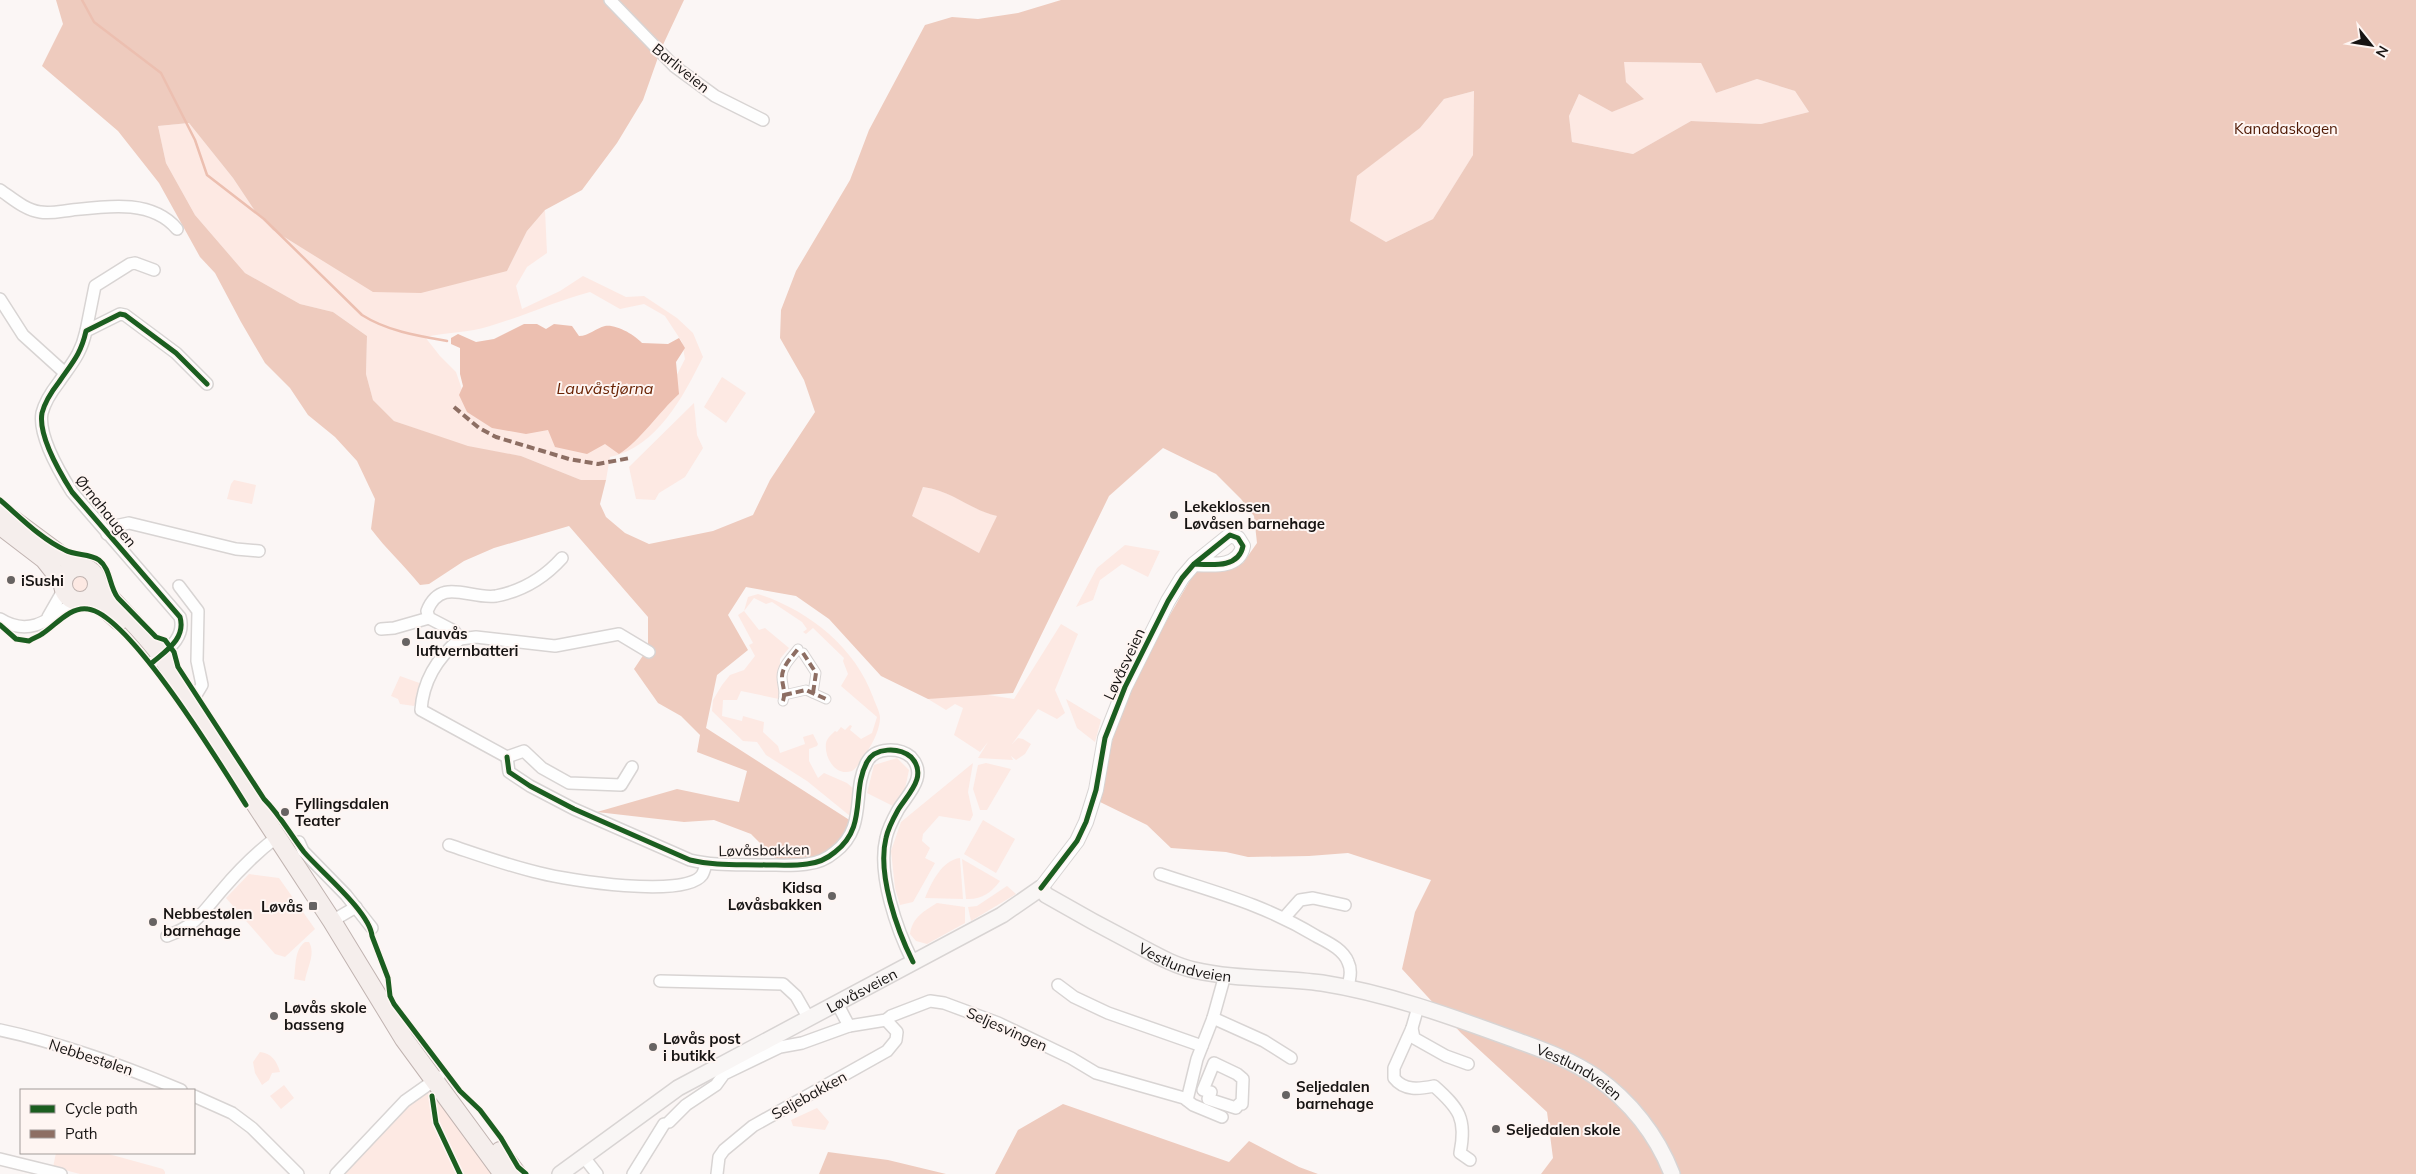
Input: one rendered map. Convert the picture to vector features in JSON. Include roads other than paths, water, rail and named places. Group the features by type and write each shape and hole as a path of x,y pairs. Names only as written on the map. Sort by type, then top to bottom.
{"main road":[{"path":"0,510 77,567"},
{"path":"0,525 44,559 72,593 95,602 108,611 173,672 185,697 332,921 404,1040 436,1079 503,1174"},
{"path":"72,593 67,572 77,567 86,567 93,572 98,584 157,658"},
{"path":"72,593 94,595 98,584"},
{"name":"Løvåsveien","path":"560,1174 678,1088 1002,915 1041,888"},
{"name":"Vestlundveien","path":"1041,888 1046,895 1161,957 1193,970 1225,976 1285,979 1347,988 1418,1007 1554,1054 1596,1077 1642,1120 1658,1143 1672,1174"},
{"path":"436,1079 479,1123 517,1174"}],"street":[{"name":"Barliveien","path":"610,0 674,66 715,96 763,120"},
{"path":"0,190 25,207 41,212 102,206 148,209 168,218 177,229"},
{"name":"Ørnahaugen","path":"154,270 135,263 130,264 95,286 86,331 78,358 65,373 46,403 42,420 43,430 62,476 72,492 180,617 182,625 179,637 157,658"},
{"path":"0,299 23,335 65,373"},
{"path":"86,331 120,314 125,315 176,353 207,384"},
{"name":"Ørnahaugen","path":"107,534 115,526 129,523 236,549 259,551"},
{"path":"429,618 427,616 430,605 439,596 449,591 484,597 497,595 536,581 562,558"},
{"name":"Løvåsveien","path":"1041,888 1077,841 1096,790 1106,738 1125,687 1168,601 1182,578 1194,564"},
{"path":"179,586 198,612 197,661 202,685 196,695 185,697"},
{"path":"0,618 15,627 34,626 47,619 72,593"},
{"path":"47,619 72,593"},
{"path":"381,629 429,618 454,631 460,639"},
{"path":"632,767 621,786 576,784 542,768 524,751 507,757 421,710 424,694 436,664 447,650 460,639 476,637 555,646 619,634 649,652"},
{"path":"814,692 816,673 801,651 788,661 782,675 784,698 801,690 814,692 826,699"},
{"name":"Løvåsbakken","path":"507,757 509,772 539,791 672,853 706,864 800,865 818,861 832,855 852,832 868,760 875,754 890,750 905,753 912,758 916,766 917,779 911,794 899,808 888,832 884,852 884,867 890,898 914,962"},
{"path":"167,936 188,927 200,918 223,889 277,837"},
{"path":"298,842 304,851 356,907 372,928"},
{"name":"Løvåsbakken","path":"449,845 541,874 603,885 670,886 691,882 702,876 706,864"},
{"path":"1160,874 1234,896 1284,918 1342,953 1348,961 1350,970 1347,988"},
{"path":"1284,918 1300,900 1313,898 1345,905"},
{"path":"332,921 356,907"},
{"path":"1187,1100 1225,976"},
{"name":"Løvåsveien","path":"660,980 783,984 796,996 808,1017"},
{"path":"1058,985 1074,997 1108,1013 1197,1046 1202,1046"},
{"name":"Seljesvingen","path":"850,1026 886,1020 891,1016 930,1002 944,1003 998,1023 1072,1058 1096,1073 1187,1100 1193,1105 1222,1118"},
{"path":"837,1003 850,1026"},
{"path":"1418,1007 1412,1028 1394,1068 1394,1078 1402,1086 1409,1088 1434,1086 1451,1101 1460,1115 1464,1134 1460,1153 1470,1160"},
{"path":"1213,1018 1264,1041 1291,1058"},
{"name":"Seljebakken","path":"717,1174 719,1157 724,1150 753,1126 887,1051 896,1040 897,1032 886,1020"},
{"name":"Løvåsveien","path":"633,1174 666,1123 686,1105 716,1085 724,1074 780,1047 802,1043 850,1026"},
{"path":"1412,1028 1414,1038 1446,1056 1468,1064"},
{"name":"Nebbestølen","path":"0,1030 45,1042 139,1073 179,1089"},
{"path":"336,1174 405,1101 436,1079"},
{"path":"195,1096 232,1113 252,1128 298,1174"},
{"path":"583,1156 598,1174"},
{"path":"0,1159 61,1174"}],"water":[{"name":"Lauvåstjørna","path":"524,324 537,324 546,329 554,324 572,326 579,336 609,326 625,331 642,343 668,344 679,338 685,348 676,362 679,394 634,442 619,454 605,444 587,454 555,447 548,430 526,434 492,428 467,412 459,395 463,386 460,374 460,348 451,344 451,338 458,334 476,342 494,339"}],"waterway":[{"path":"82,0 94,22 161,73 195,140 207,175 264,219 362,315 392,329 447,341"}],"place":[{"name":"Lekeklossen Løvåsen barnehage","path":"1174,515"},
{"name":"iSushi","path":"11,580"},
{"name":"Lauvås luftvernbatteri","path":"406,642"},
{"name":"Fyllingsdalen Teater","path":"285,812"},
{"name":"Kidsa Løvåsbakken","path":"832,896"},
{"name":"Løvås","path":"313,906"},
{"name":"Nebbestølen barnehage","path":"153,922"},
{"name":"Løvås skole basseng","path":"274,1016"},
{"name":"Løvås post i butikk","path":"653,1047"},
{"name":"Seljedalen barnehage","path":"1286,1095"},
{"name":"Seljedalen skole","path":"1496,1129"}],"park label":[{"name":"Kanadaskogen","path":"2286,128"}]}
